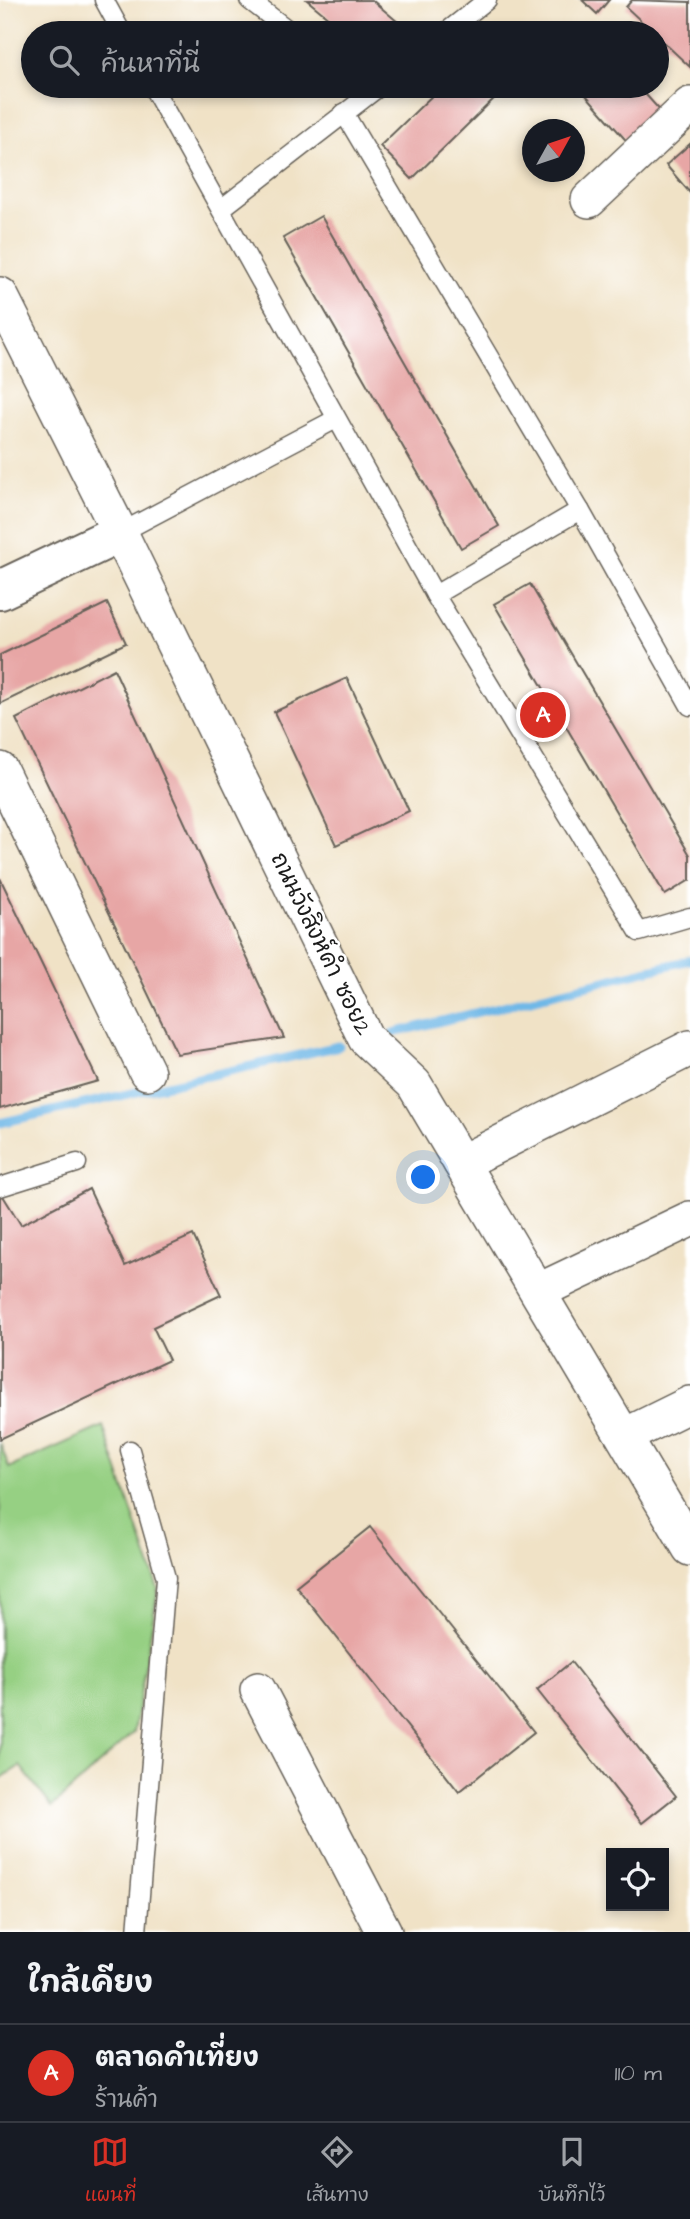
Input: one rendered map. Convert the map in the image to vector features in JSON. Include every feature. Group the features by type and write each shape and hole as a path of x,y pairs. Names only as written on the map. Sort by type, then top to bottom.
{"street":[{"path":"589,200 690,105"},
{"name":"ถนนวังสิงห์คำ ซอย2","path":"0,295 120,533 366,1040 414,1084 690,1548"},
{"path":"0,590 120,533"},
{"path":"0,769 147,1072"},
{"path":"461,1163 690,1048"},
{"path":"539,1292 690,1219"},
{"path":"625,1436 690,1404"},
{"path":"258,1690 384,1932"}],"lane":[{"path":"104,0 115,21"},
{"path":"250,0 277,21"},
{"path":"460,21 487,0"},
{"path":"159,98 435,595 639,932 690,917"},
{"path":"221,209 360,98"},
{"path":"344,113 580,510 690,706"},
{"path":"120,533 336,419"},
{"path":"435,595 580,510"},
{"path":"0,1187 77,1163"},
{"path":"130,1450 166,1578 137,1932"}],"green space":[{"path":"103,1426 158,1589 134,1732 52,1807 20,1766 0,1779 0,1442 9,1468"}],"building":[{"path":"307,0 372,0 397,21 332,21"},
{"path":"582,0 609,0 597,14"},
{"path":"632,0 690,2 690,67 669,47 669,21 641,21 626,7"},
{"path":"430,98 495,98 412,179 380,146"},
{"path":"589,98 649,98 665,116 631,146"},
{"path":"690,144 690,193 666,165"},
{"path":"321,216 499,526 461,548 283,238"},
{"path":"530,584 690,855 690,880 665,895 494,604"},
{"path":"107,603 126,643 0,704 0,655"},
{"path":"114,669 284,1038 177,1054 16,719"},
{"path":"347,678 409,811 336,845 274,712"},
{"path":"0,878 98,1081 0,1109"},
{"path":"89,1189 125,1266 193,1235 221,1295 153,1327 169,1360 0,1439 0,1191 21,1225"},
{"path":"370,1527 534,1732 459,1792 296,1586"},
{"path":"571,1662 676,1796 642,1823 537,1690"}],"waterway":[{"path":"393,1033 690,960"},
{"path":"0,1123 339,1046"}],"place":[{"name":"ตลาดคำเที่ยง","path":"543,715"}]}
